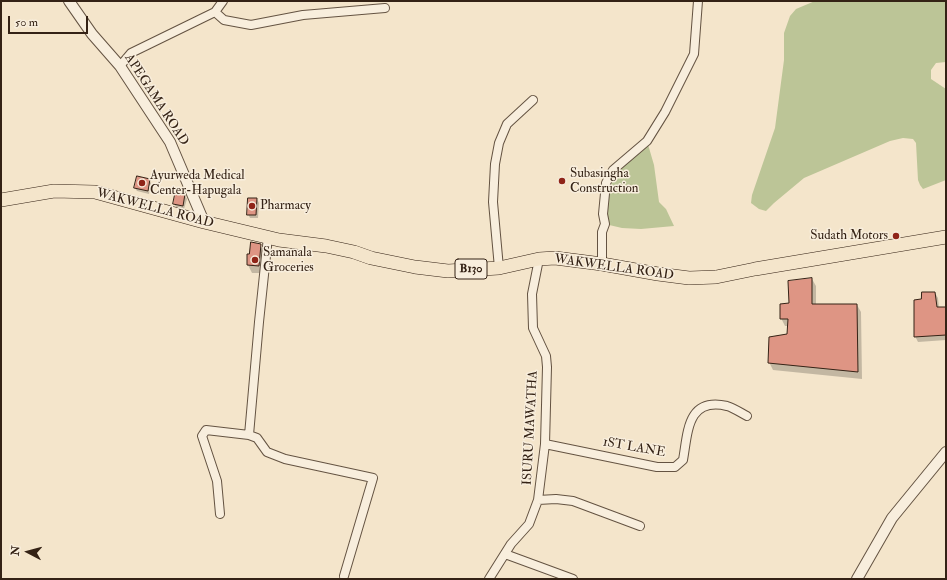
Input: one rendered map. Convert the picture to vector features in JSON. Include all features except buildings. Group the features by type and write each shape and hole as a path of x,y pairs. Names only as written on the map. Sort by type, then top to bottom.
{"main road":[{"name":"WAKWELLA ROAD","path":"1,200 54,191 95,192 204,222 279,240 326,246 354,252 371,258 415,267 448,270 498,268 539,259 554,258 689,278 716,277 754,269 946,237"}],"street":[{"name":"APEGAMA ROAD","path":"69,1 92,34 120,66 170,142 204,222"},
{"path":"120,66 131,53 215,12 223,1"},
{"path":"602,264 602,232 605,224 603,214 606,183 613,170 647,141 675,93 694,54 698,1"},
{"path":"215,12 224,20 251,25 303,15 385,8"},
{"path":"498,268 493,202 495,164 499,144 507,124 533,100"},
{"path":"249,435 268,237"},
{"name":"ISURU MAWATHA","path":"489,579 511,544 529,524 538,500 545,444 546,362 546,356 533,328 532,294 539,259"},
{"name":"1ST LANE","path":"545,444 657,467 675,467 683,460 688,428 695,412 706,405 728,406 747,416"},
{"path":"220,514 217,481 202,436 206,430 249,435 257,438 267,452 285,459 373,478 344,576"},
{"path":"857,579 892,518 946,452"},
{"path":"538,500 556,499 573,501 640,526"},
{"path":"505,554 573,579"}],"green space":[{"path":"815,1 946,1 946,62 936,63 931,70 931,79 946,89 946,180 923,189 918,180 916,143 913,139 903,138 890,141 804,178 766,211 759,209 751,203 752,195 775,128 784,60 784,33 790,16 796,9"},
{"path":"647,141 654,165 659,202 666,209 674,226 641,229 622,228 605,224 606,183"}],"place":[{"name":"Subasingha Construction","path":"562,181"},
{"name":"Ayurweda Medical Center-Hapugala","path":"142,183"},
{"name":"Pharmacy","path":"252,206"},
{"name":"Sudath Motors","path":"896,236"},
{"name":"Samanala Groceries","path":"255,260"}]}
